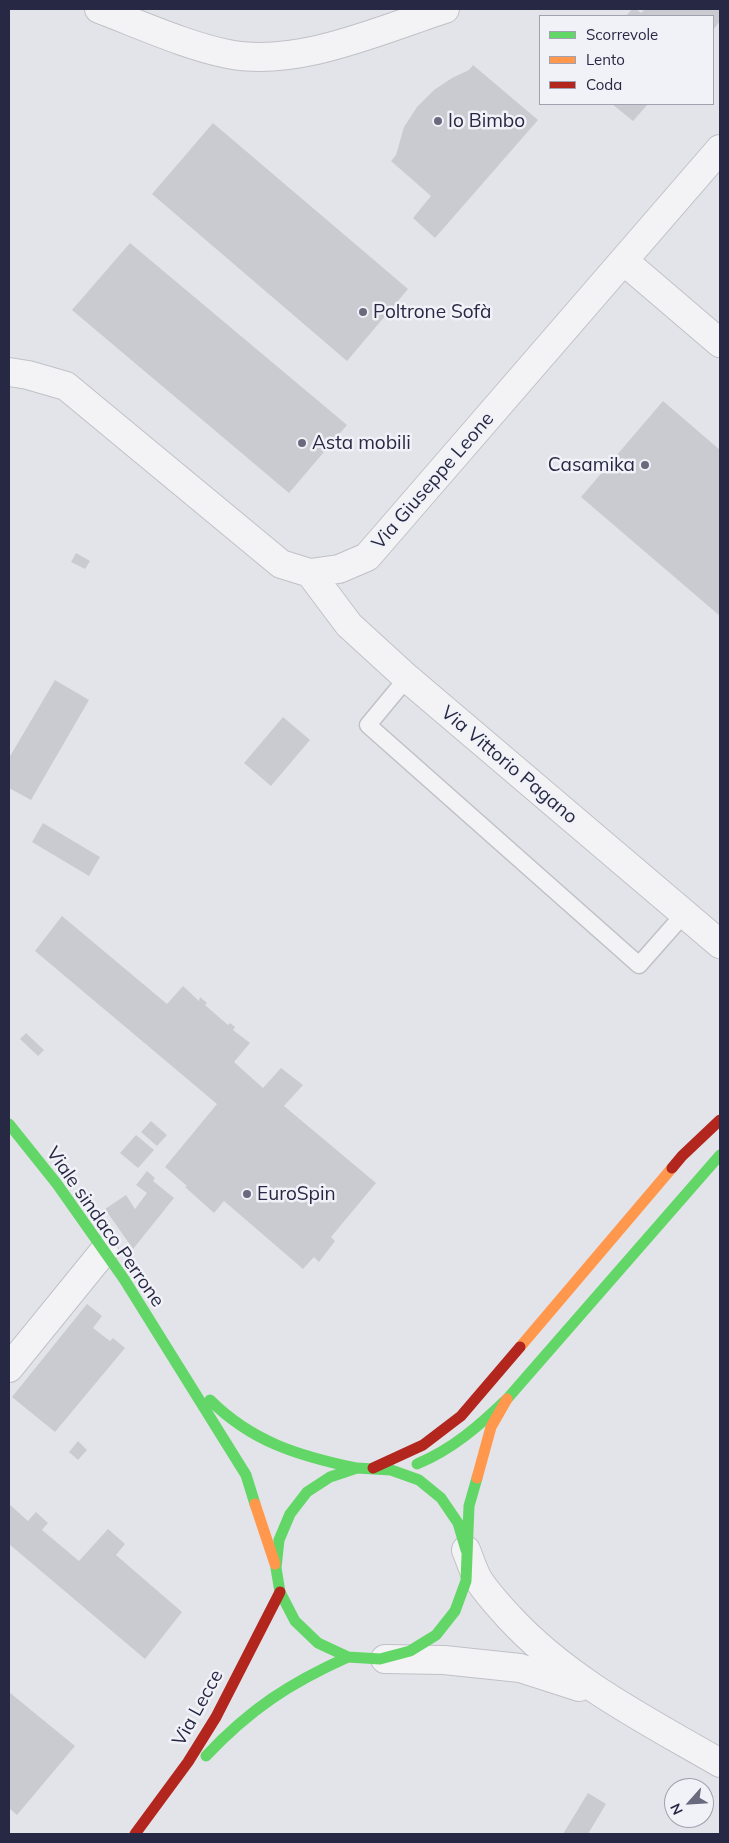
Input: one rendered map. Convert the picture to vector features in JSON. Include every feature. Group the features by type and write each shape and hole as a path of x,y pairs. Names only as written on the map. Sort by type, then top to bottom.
{"street":[{"path":"99,9 200,47 229,55 260,57 299,54 332,46 445,9"},
{"name":"Via Giuseppe Leone","path":"9,372 28,375 66,386 281,564 310,574 339,569 367,557 720,149"},
{"path":"624,261 720,344"},
{"name":"Via Vittorio Pagano","path":"310,574 349,626 407,678 720,944"},
{"path":"372,1468 424,1445 461,1416 682,1156 720,1120"},
{"name":"Viale sindaco Perrone","path":"9,1124 57,1184 124,1279 220,1431 246,1476 276,1568"},
{"path":"391,1470 429,1460 453,1447 507,1399 720,1156"},
{"path":"9,1368 104,1251"},
{"name":"Viale sindaco Perrone","path":"170,1353 218,1408 248,1432 277,1447 302,1456 357,1468"},
{"path":"380,1659 410,1652 436,1635 455,1611 466,1582 469,1506 491,1427 507,1399"},
{"path":"606,1697 520,1668 444,1660 380,1659 348,1656 318,1643 295,1621 280,1592 276,1568 279,1540 290,1514 307,1492 330,1477 357,1468 391,1470 418,1480 441,1498 458,1523 466,1550 478,1578 497,1604 524,1633 560,1664 606,1697 720,1763"},
{"name":"Via Lecce","path":"136,1834 188,1762 216,1717 280,1592"},
{"name":"Via Lecce","path":"136,1834 225,1735 250,1712 295,1682 348,1656"}],"lane":[{"path":"407,678 368,725 639,965 684,914"}],"building":[{"path":"632,9 636,9 641,13 645,9 720,9 720,21 714,29 714,15 627,15"},
{"path":"473,65 538,120 435,238 413,218 431,196 391,161 396,155 404,127 417,107 434,90 469,70"},
{"path":"613,105 647,105 633,121"},
{"path":"213,123 408,289 347,361 152,194"},
{"path":"130,243 347,425 289,493 72,310"},
{"path":"663,401 720,450 720,616 581,497"},
{"path":"76,553 90,561 85,569 71,562"},
{"path":"55,680 89,700 31,800 9,788 9,758"},
{"path":"283,717 310,740 271,786 244,763"},
{"path":"43,823 100,857 89,876 32,842"},
{"path":"62,916 167,1004 183,986 199,1001 200,997 207,1003 205,1005 228,1025 230,1023 235,1027 233,1030 250,1043 234,1062 263,1088 281,1068 303,1085 284,1106 376,1183 331,1237 335,1241 319,1262 314,1257 303,1269 224,1201 214,1213 165,1167 217,1104 35,951"},
{"path":"26,1033 44,1050 38,1056 20,1039"},
{"path":"151,1121 167,1135 157,1146 141,1132"},
{"path":"136,1135 154,1150 138,1168 120,1153"},
{"path":"147,1171 155,1178 153,1181 174,1198 133,1249 105,1209 126,1195 135,1209 147,1193 136,1185"},
{"path":"87,1304 102,1316 93,1328 110,1341 113,1338 125,1348 55,1432 12,1397"},
{"path":"78,1441 87,1450 78,1460 69,1452"},
{"path":"9,1504 28,1521 36,1512 48,1523 42,1530 79,1561 108,1529 125,1544 116,1555 182,1612 145,1659 9,1544"},
{"path":"9,1692 75,1746 17,1815 9,1808"},
{"path":"588,1793 606,1804 588,1834 563,1834"}],"traffic: fast":[{"path":"9,1124 57,1184 124,1279 246,1475 255,1504"},
{"path":"417,1464 454,1444 487,1418 507,1399 720,1155"},
{"path":"210,1400 243,1427 277,1445 315,1458 356,1468"},
{"path":"466,1550 458,1523 441,1498 419,1480 391,1470 357,1468 330,1477 307,1492 290,1514 279,1540 276,1568 280,1592 295,1621 318,1643 348,1657 380,1659 410,1651 436,1635 455,1611 466,1581 469,1506 477,1478"},
{"path":"206,1756 239,1724 289,1687 348,1657"}],"traffic: slow":[{"path":"520,1347 672,1168"},
{"path":"477,1478 491,1427 507,1399"},
{"path":"255,1504 275,1564"}],"traffic: jam":[{"path":"672,1168 720,1120"},
{"path":"373,1468 423,1445 461,1416 520,1347"},
{"path":"135,1834 188,1762 216,1717 280,1592"}],"place":[{"name":"Io Bimbo","path":"438,121"},
{"name":"Poltrone Sofà","path":"363,312"},
{"name":"Asta mobili","path":"302,443"},
{"name":"Casamika","path":"645,465"},
{"name":"EuroSpin","path":"247,1194"}]}
